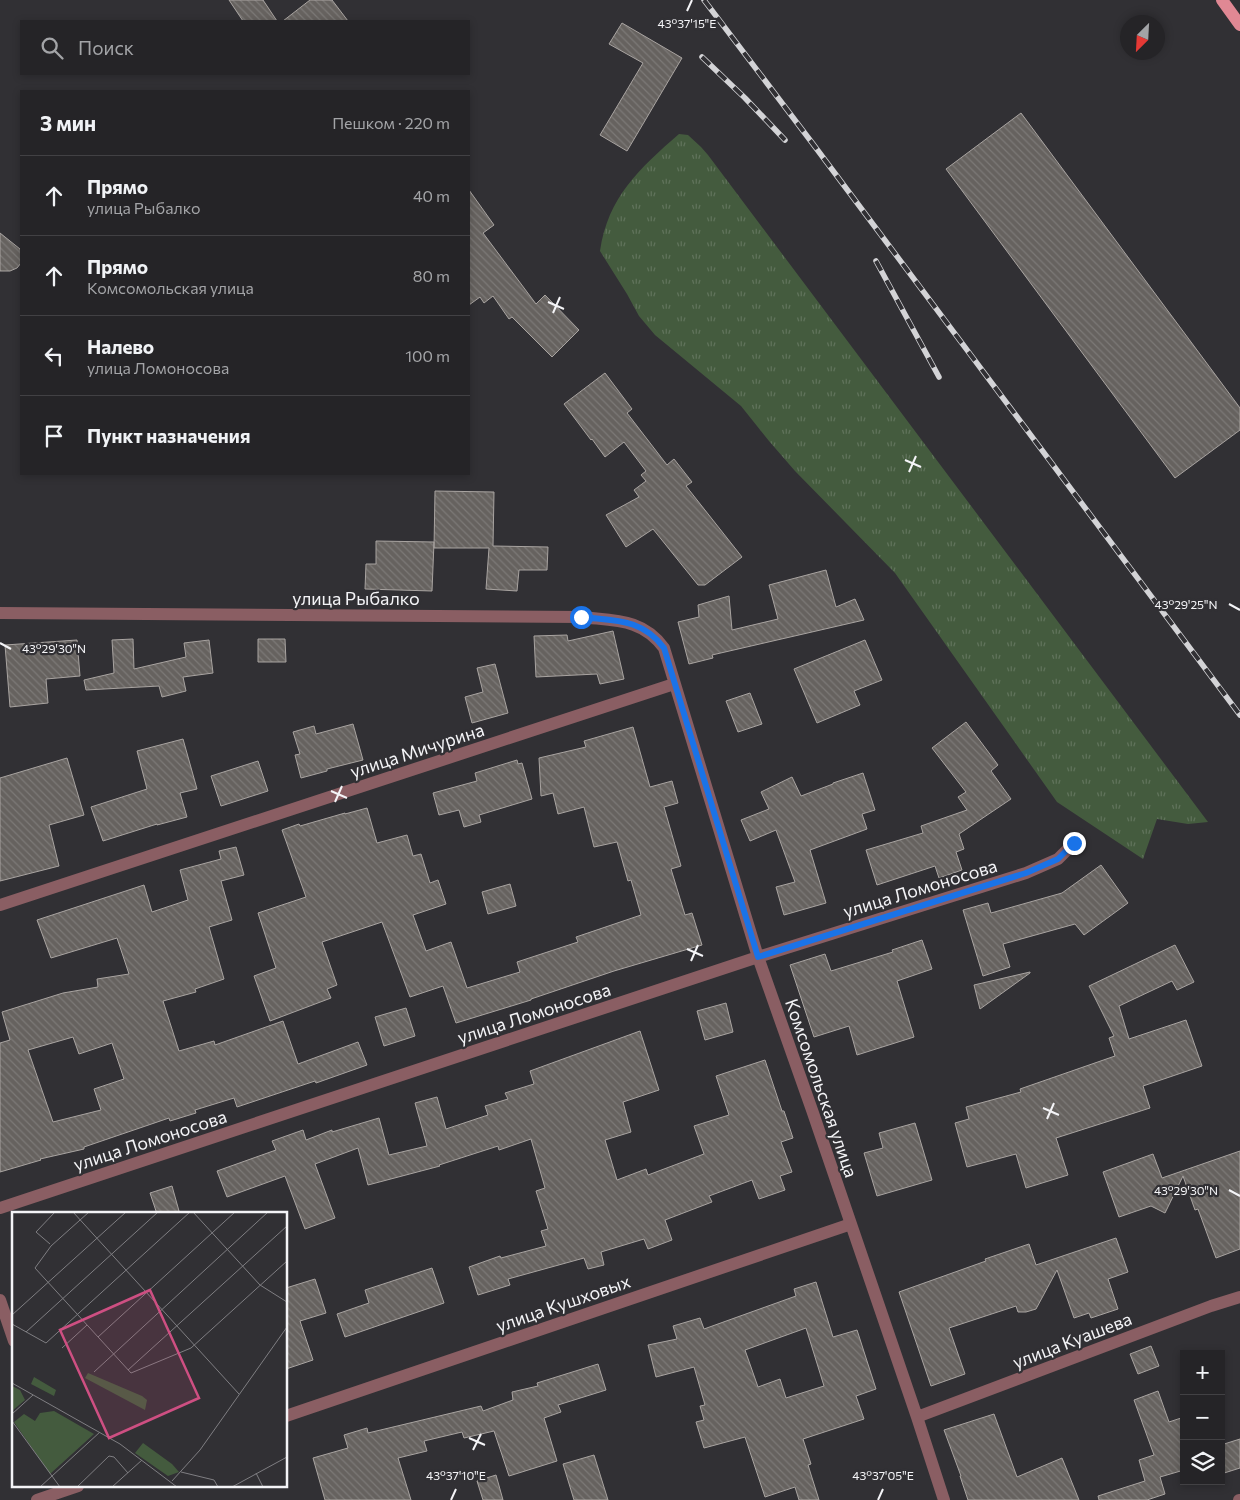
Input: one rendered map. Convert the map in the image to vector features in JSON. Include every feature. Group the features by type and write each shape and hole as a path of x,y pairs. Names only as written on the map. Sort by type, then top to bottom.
{"main road":[{"path":"1222,0 1240,25"}],"street":[{"name":"улица Рыбалко","path":"0,613 581,617 631,623 649,631 664,648 674,684"},
{"name":"улица Мичурина","path":"0,905 674,684"},
{"name":"Комсомольская улица","path":"674,684 758,957 812,1110 944,1500"},
{"name":"улица Ломоносова","path":"0,1208 758,957 1026,873 1058,859 1074,843"},
{"name":"улица Кушховых","path":"288,1415 850,1224"},
{"name":"улица Куашева","path":"917,1417 1211,1306 1240,1297"},
{"path":"0,1300 12,1335"},
{"path":"36,1500 64,1492"}],"green space":[{"path":"679,134 688,135 708,155 1208,822 1188,824 1157,819 1143,859 1057,802 895,573 795,471 741,406 655,335 639,316 600,251 604,232 618,199 628,185 651,159"}],"building":[{"path":"229,0 263,0 276,20 242,20"},
{"path":"310,0 332,0 347,20 284,20"},
{"path":"622,23 682,58 627,151 600,135 643,63 609,44"},
{"path":"1021,113 1240,408 1240,430 1175,478 946,169"},
{"path":"470,191 494,225 483,233 536,304 545,295 579,330 552,357 512,317 509,319 493,296 484,303 480,297 470,304"},
{"path":"0,233 20,249 20,264 10,271 0,271"},
{"path":"605,373 632,409 627,413 667,465 674,459 692,482 686,486 742,557 705,585 698,585 653,529 626,547 606,515 639,497 634,490 646,481 641,475 646,471 624,442 605,457 564,404"},
{"path":"435,491 494,492 493,546 548,547 547,570 519,570 517,591 486,589 489,548 434,548"},
{"path":"376,541 434,542 432,591 365,589 366,564 376,564"},
{"path":"826,570 836,607 855,599 864,620 712,655 713,658 689,664 678,622 699,617 698,605 729,596 732,630 778,619 769,585"},
{"path":"613,631 624,679 600,684 597,674 536,677 534,636 567,635 568,641"},
{"path":"133,639 134,669 186,657 184,643 209,640 213,673 183,677 186,691 162,697 159,686 86,690 84,680 114,673 112,640"},
{"path":"258,639 285,639 286,662 258,662"},
{"path":"77,640 80,676 46,679 48,703 10,707 5,645"},
{"path":"865,640 882,680 854,691 860,705 817,723 794,669"},
{"path":"495,664 508,713 472,723 465,697 483,692 477,668"},
{"path":"750,693 762,724 738,732 726,701"},
{"path":"966,722 998,765 991,771 1011,799 959,834 964,849 956,852 962,870 939,878 935,866 877,885 866,850 923,833 921,826 967,810 958,797 966,792 932,748"},
{"path":"353,724 363,760 301,778 295,755 300,754 293,732 314,726 316,734"},
{"path":"633,727 650,787 672,781 678,803 664,807 681,866 671,869 685,915 692,913 702,945 614,971 531,1000 456,1023 443,986 410,997 382,922 322,942 337,985 327,989 331,998 270,1021 254,976 276,968 258,913 306,897 282,830 299,824 300,826 367,808 377,843 407,835 413,856 421,854 430,883 438,880 446,904 413,915 426,951 451,942 467,988 520,972 517,962 578,942 576,937 641,915 631,880 628,881 617,842 594,847 584,807 558,814 553,793 541,796 539,758 586,747 584,741"},
{"path":"183,739 197,789 180,793 187,817 157,824 103,841 91,807 147,789 137,751"},
{"path":"67,758 84,815 49,825 59,866 0,881 0,778"},
{"path":"517,760 518,764 522,763 532,799 479,815 481,822 464,827 459,810 439,815 433,793 477,781 475,773"},
{"path":"258,761 268,791 221,806 211,776"},
{"path":"863,773 875,810 862,814 867,829 810,850 826,903 784,915 776,887 795,882 776,830 750,841 741,820 769,809 761,792 792,777 801,796"},
{"path":"236,847 244,875 221,881 232,920 209,927 224,979 195,989 196,992 163,1001 179,1051 214,1041 215,1045 283,1021 298,1064 358,1042 367,1065 237,1107 234,1098 195,1110 196,1113 170,1121 169,1118 84,1147 84,1149 40,1159 0,1172 0,1043 10,1040 2,1012 63,993 98,987 97,979 129,974 117,938 51,958 37,920 144,885 152,912 188,900 180,870 221,859 219,851","holes":["73,1037 79,1054 112,1043 124,1079 94,1089 101,1110 53,1122 28,1050"]},
{"path":"1101,865 1128,903 1084,935 1075,924 1003,944 1010,967 983,976 963,910 988,903 991,913 1062,893"},
{"path":"510,884 516,906 488,914 482,892"},
{"path":"922,940 932,969 897,981 914,1037 857,1055 849,1026 814,1037 790,965 825,954 831,971 893,952 892,950"},
{"path":"1175,945 1194,982 1177,990 1172,981 1119,1006 1129,1039 1186,1020 1202,1066 1143,1086 1150,1108 1056,1138 1068,1175 1026,1188 1016,1154 967,1167 955,1123 969,1119 966,1107 1021,1092 1020,1089 1115,1056 1109,1038 1114,1036 1089,986"},
{"path":"1030,973 980,1009 974,985"},
{"path":"726,1003 733,1032 705,1040 697,1011"},
{"path":"406,1008 415,1036 384,1046 375,1017"},
{"path":"640,1031 659,1090 623,1102 631,1132 605,1140 617,1180 646,1169 648,1175 704,1154 694,1126 729,1115 716,1076 765,1060 793,1138 781,1142 792,1172 780,1176 785,1190 759,1199 752,1180 709,1196 712,1202 665,1220 672,1240 648,1249 644,1239 601,1252 604,1265 588,1269 584,1258 508,1279 510,1285 478,1295 469,1267 500,1256 501,1258 546,1246 541,1231 548,1229 536,1191 545,1188 531,1139 499,1150 498,1146 440,1166 368,1185 358,1148 315,1164 335,1218 305,1229 285,1176 227,1197 217,1171 276,1150 272,1141 303,1130 306,1140 332,1130 332,1132 379,1118 389,1155 427,1146 415,1103 437,1097 446,1129 488,1115 485,1106 508,1099 505,1093 534,1084 530,1071"},
{"path":"915,1123 932,1180 877,1196 864,1153 883,1148 879,1133"},
{"path":"1240,1151 1240,1249 1216,1258 1198,1209 1195,1210 1183,1176 1165,1213 1151,1206 1119,1217 1103,1172 1153,1154 1162,1178"},
{"path":"172,1186 179,1211 156,1212 150,1193"},
{"path":"1116,1238 1128,1272 1108,1279 1118,1309 1091,1318 1089,1313 1074,1318 1057,1270 1036,1309 1018,1312 1016,1306 949,1328 965,1374 931,1386 899,1292 1029,1244 1036,1265"},
{"path":"432,1268 444,1303 345,1337 337,1314 369,1303 365,1290"},
{"path":"315,1279 326,1313 300,1321 313,1360 288,1368 288,1287"},
{"path":"816,1282 833,1337 857,1330 876,1389 856,1396 864,1419 803,1439 811,1464 808,1465 819,1500 799,1500 795,1487 765,1497 745,1437 704,1448 696,1422 704,1420 700,1406 705,1405 694,1367 656,1377 648,1345 677,1339 673,1326 700,1318 704,1329 796,1296 794,1289","holes":["806,1328 824,1386 786,1398 780,1379 758,1387 745,1350"]},
{"path":"1151,1346 1159,1366 1138,1374 1130,1354"},
{"path":"598,1364 606,1390 558,1405 561,1412 544,1418 557,1461 509,1476 494,1431 464,1438 462,1432 424,1441 427,1451 398,1458 411,1500 325,1500 313,1458 348,1448 344,1435 367,1428 368,1433 481,1406 483,1411 513,1400 512,1392 538,1386 537,1383"},
{"path":"1158,1391 1169,1422 1180,1418 1180,1471 1160,1477 1165,1494 1147,1500 1099,1500 1098,1496 1145,1481 1139,1460 1154,1455 1134,1400"},
{"path":"994,1414 1017,1477 1062,1458 1079,1500 968,1500 944,1430"},
{"path":"1240,1439 1240,1468 1225,1473 1225,1444"},
{"path":"594,1455 608,1500 574,1500 563,1464"},
{"path":"496,1475 503,1500 483,1500 477,1481"}],"railway":[{"path":"704,0 1240,715"},
{"path":"702,57 785,140"},
{"path":"876,261 939,377"}],"route":[{"path":"581,617 631,623 649,631 664,648 758,957 1026,873 1058,859 1074,843"}]}
